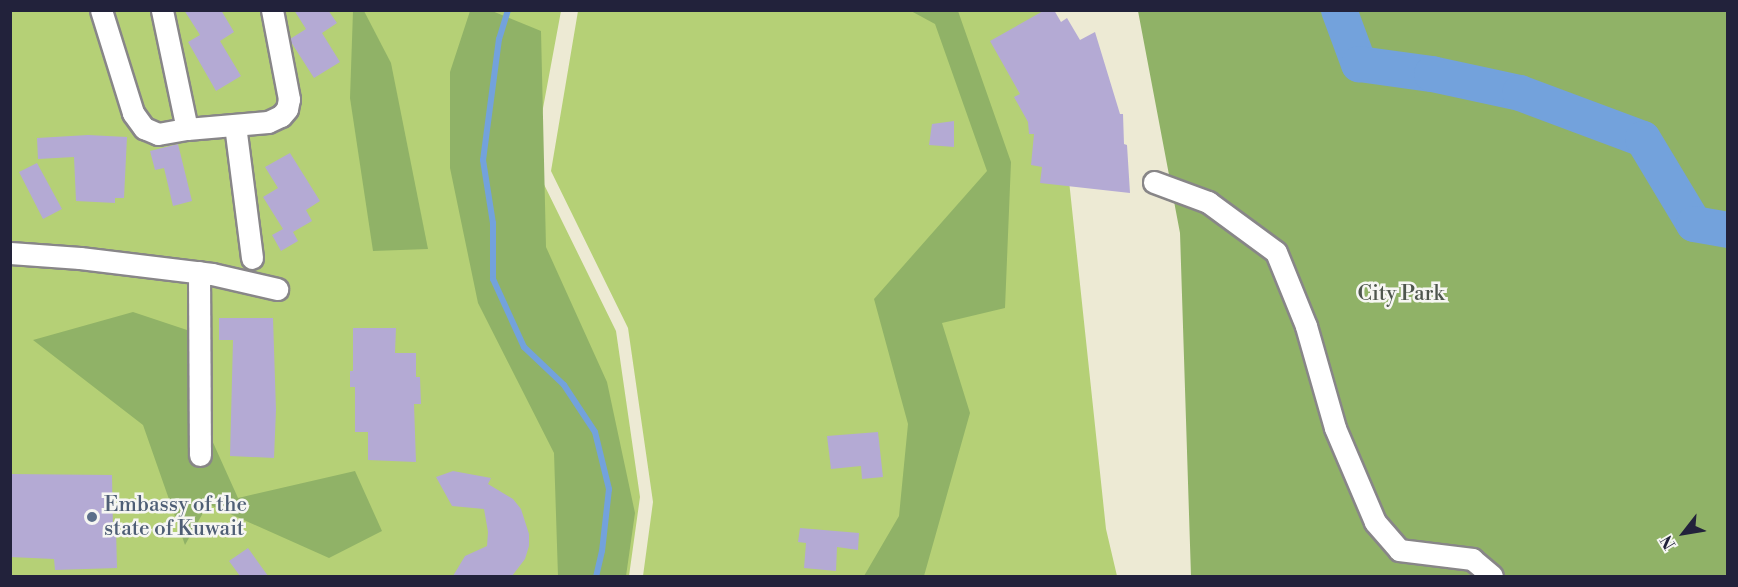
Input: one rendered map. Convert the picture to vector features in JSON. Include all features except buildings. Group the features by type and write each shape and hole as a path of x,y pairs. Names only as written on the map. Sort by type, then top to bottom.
{"street":[{"path":"101,10 133,113 144,129 158,135 187,129 268,122 281,116 287,109 289,99 272,10"},
{"path":"162,10 187,129"},
{"path":"235,125 252,258"},
{"path":"1154,182 1208,202 1276,252 1306,326 1335,428 1375,522 1399,550 1472,560 1492,576"},
{"path":"10,253 80,258 199,273 277,289"},
{"path":"199,273 200,455"}],"green space":[{"path":"10,11 561,11 533,162 616,331 640,497 629,576 11,576"},
{"path":"353,11 364,11 391,63 428,249 373,251 350,98"},
{"path":"470,11 492,11 541,31 546,247 607,382 635,513 626,576 558,576 554,453 478,303 450,168 450,72"},
{"path":"578,11 1051,11 1106,529 1117,576 643,576 653,502 628,328 551,171"},
{"path":"911,11 958,11 1011,162 1005,308 942,323 970,413 924,576 864,576 899,516 908,424 874,299 987,171 935,24"},
{"name":"City Park","path":"1138,11 1727,11 1727,576 1191,576 1180,233"},
{"path":"133,312 196,333 206,427 238,498 355,471 382,531 329,558 208,504 185,545 143,425 33,340"}],"waterway":[{"path":"508,10 499,39 483,160 493,223 493,279 524,347 564,385 595,432 609,489 602,551 596,576"},
{"path":"1339,10 1359,64 1432,74 1520,93 1643,139 1694,224 1728,230"}],"place":[{"name":"Embassy of the state of Kuwait","path":"92,517"}]}
